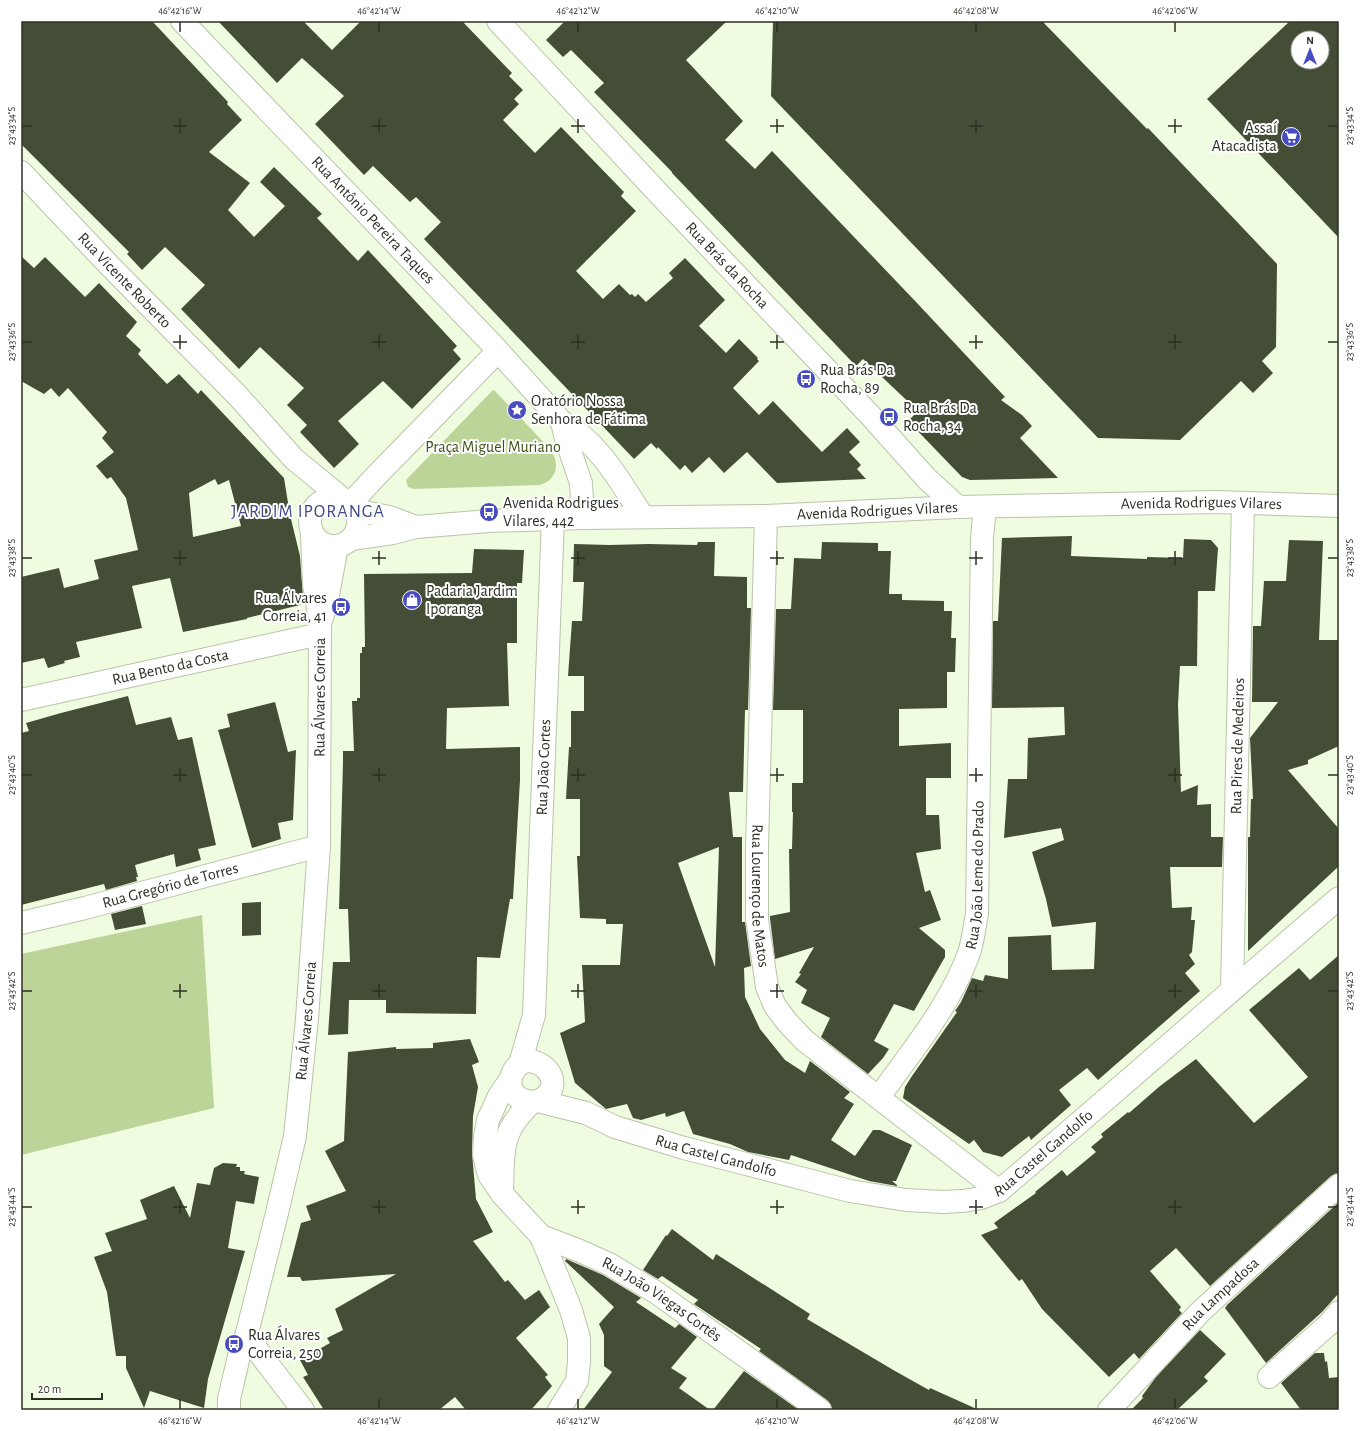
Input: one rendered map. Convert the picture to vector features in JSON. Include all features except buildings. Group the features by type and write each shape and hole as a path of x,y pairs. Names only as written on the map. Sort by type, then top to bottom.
{"street":[{"name":"Rua Antônio Pereira Taques","path":"182,21 498,351 562,422 573,428 600,455 619,480 643,517"},
{"name":"Rua Brás da Rocha","path":"498,21 649,183 864,408 927,479 958,507"},
{"name":"Rua Vicente Roberto","path":"21,172 115,271 237,395 294,459 350,505"},
{"path":"350,505 387,464 498,351"},
{"name":"Rua Antônio Pereira Taques","path":"562,422 566,439 581,483 583,518"},
{"name":"Rua Vicente Roberto","path":"294,459 313,508"},
{"path":"337,498 350,505 358,518 358,525 356,533 344,543 330,546 323,544 312,534 309,521 313,508 324,499 337,498"},
{"name":"Avenida Rodrigues Vilares","path":"344,543 416,527 478,521 766,516 958,507 1216,502 1339,506"},
{"name":"Rua Pires de Medeiros","path":"1232,989 1243,503"},
{"name":"Avenida Rodrigues Vilares","path":"350,505 416,527"},
{"name":"Rua João Leme do Prado","path":"879,1097 941,1011 968,956 974,934 977,914 982,546 985,507"},
{"name":"Rua Lourenço de Matos","path":"766,516 757,854 757,919 767,987 775,1006 787,1022 804,1040 999,1191"},
{"name":"Rua João Cortes","path":"534,1015 553,519"},
{"name":"Rua Álvares Correia","path":"229,1410 239,1356 247,1333 278,1213 295,1136 307,1019 319,846 320,629 314,584 312,534"},
{"name":"Rua Álvares Correia","path":"320,629 344,543"},
{"name":"Rua Bento da Costa","path":"21,700 320,629"},
{"name":"Rua Gregório de Torres","path":"21,923 85,908 319,846"},
{"name":"Rua Castel Gandolfo","path":"534,1102 586,1113 615,1127 684,1148 850,1191 906,1200 943,1202 963,1202 981,1198 999,1191 1088,1116 1232,989 1339,898"},
{"path":"502,1194 505,1151 509,1131 515,1121 534,1102 544,1098 549,1093 549,1073 534,1015"},
{"name":"Rua João Viegas Cortês","path":"534,1015 515,1072 499,1096 488,1120 484,1154 489,1175 502,1194 541,1236 580,1250 609,1264 657,1293 820,1410"},
{"path":"534,1102 524,1101 518,1098 514,1093 511,1087 515,1072 533,1061 549,1073"},
{"name":"Rua Castel Gandolfo","path":"549,1073 586,1113"},
{"name":"Rua Lampadosa","path":"1109,1410 1200,1312 1339,1185"},
{"path":"541,1236 571,1310 578,1338 579,1362 577,1381 559,1410"},
{"path":"1269,1377 1336,1320"},
{"path":"247,1333 260,1354 302,1410"}],"green space":[{"name":"Praça Miguel Muriano","path":"493,390 551,450 556,466 550,479 540,485 414,489 408,487 406,480"},
{"path":"202,915 214,1108 21,1155 21,954"}],"place":[{"name":"Assaí Atacadista","path":"1291,137"},
{"name":"Rua Brás Da Rocha, 89","path":"806,379"},
{"name":"Oratório Nossa Senhora de Fátima","path":"517,410"},
{"name":"Rua Brás Da Rocha, 34","path":"889,417"},
{"name":"Avenida Rodrigues Vilares, 442","path":"489,512"},
{"name":"Padaria Jardim Iporanga","path":"412,600"},
{"name":"Rua Álvares Correia, 41","path":"341,607"},
{"name":"Rua Álvares Correia, 250","path":"234,1344"}],"district":[{"name":"JARDIM IPORANGA","path":"308,512"}]}
